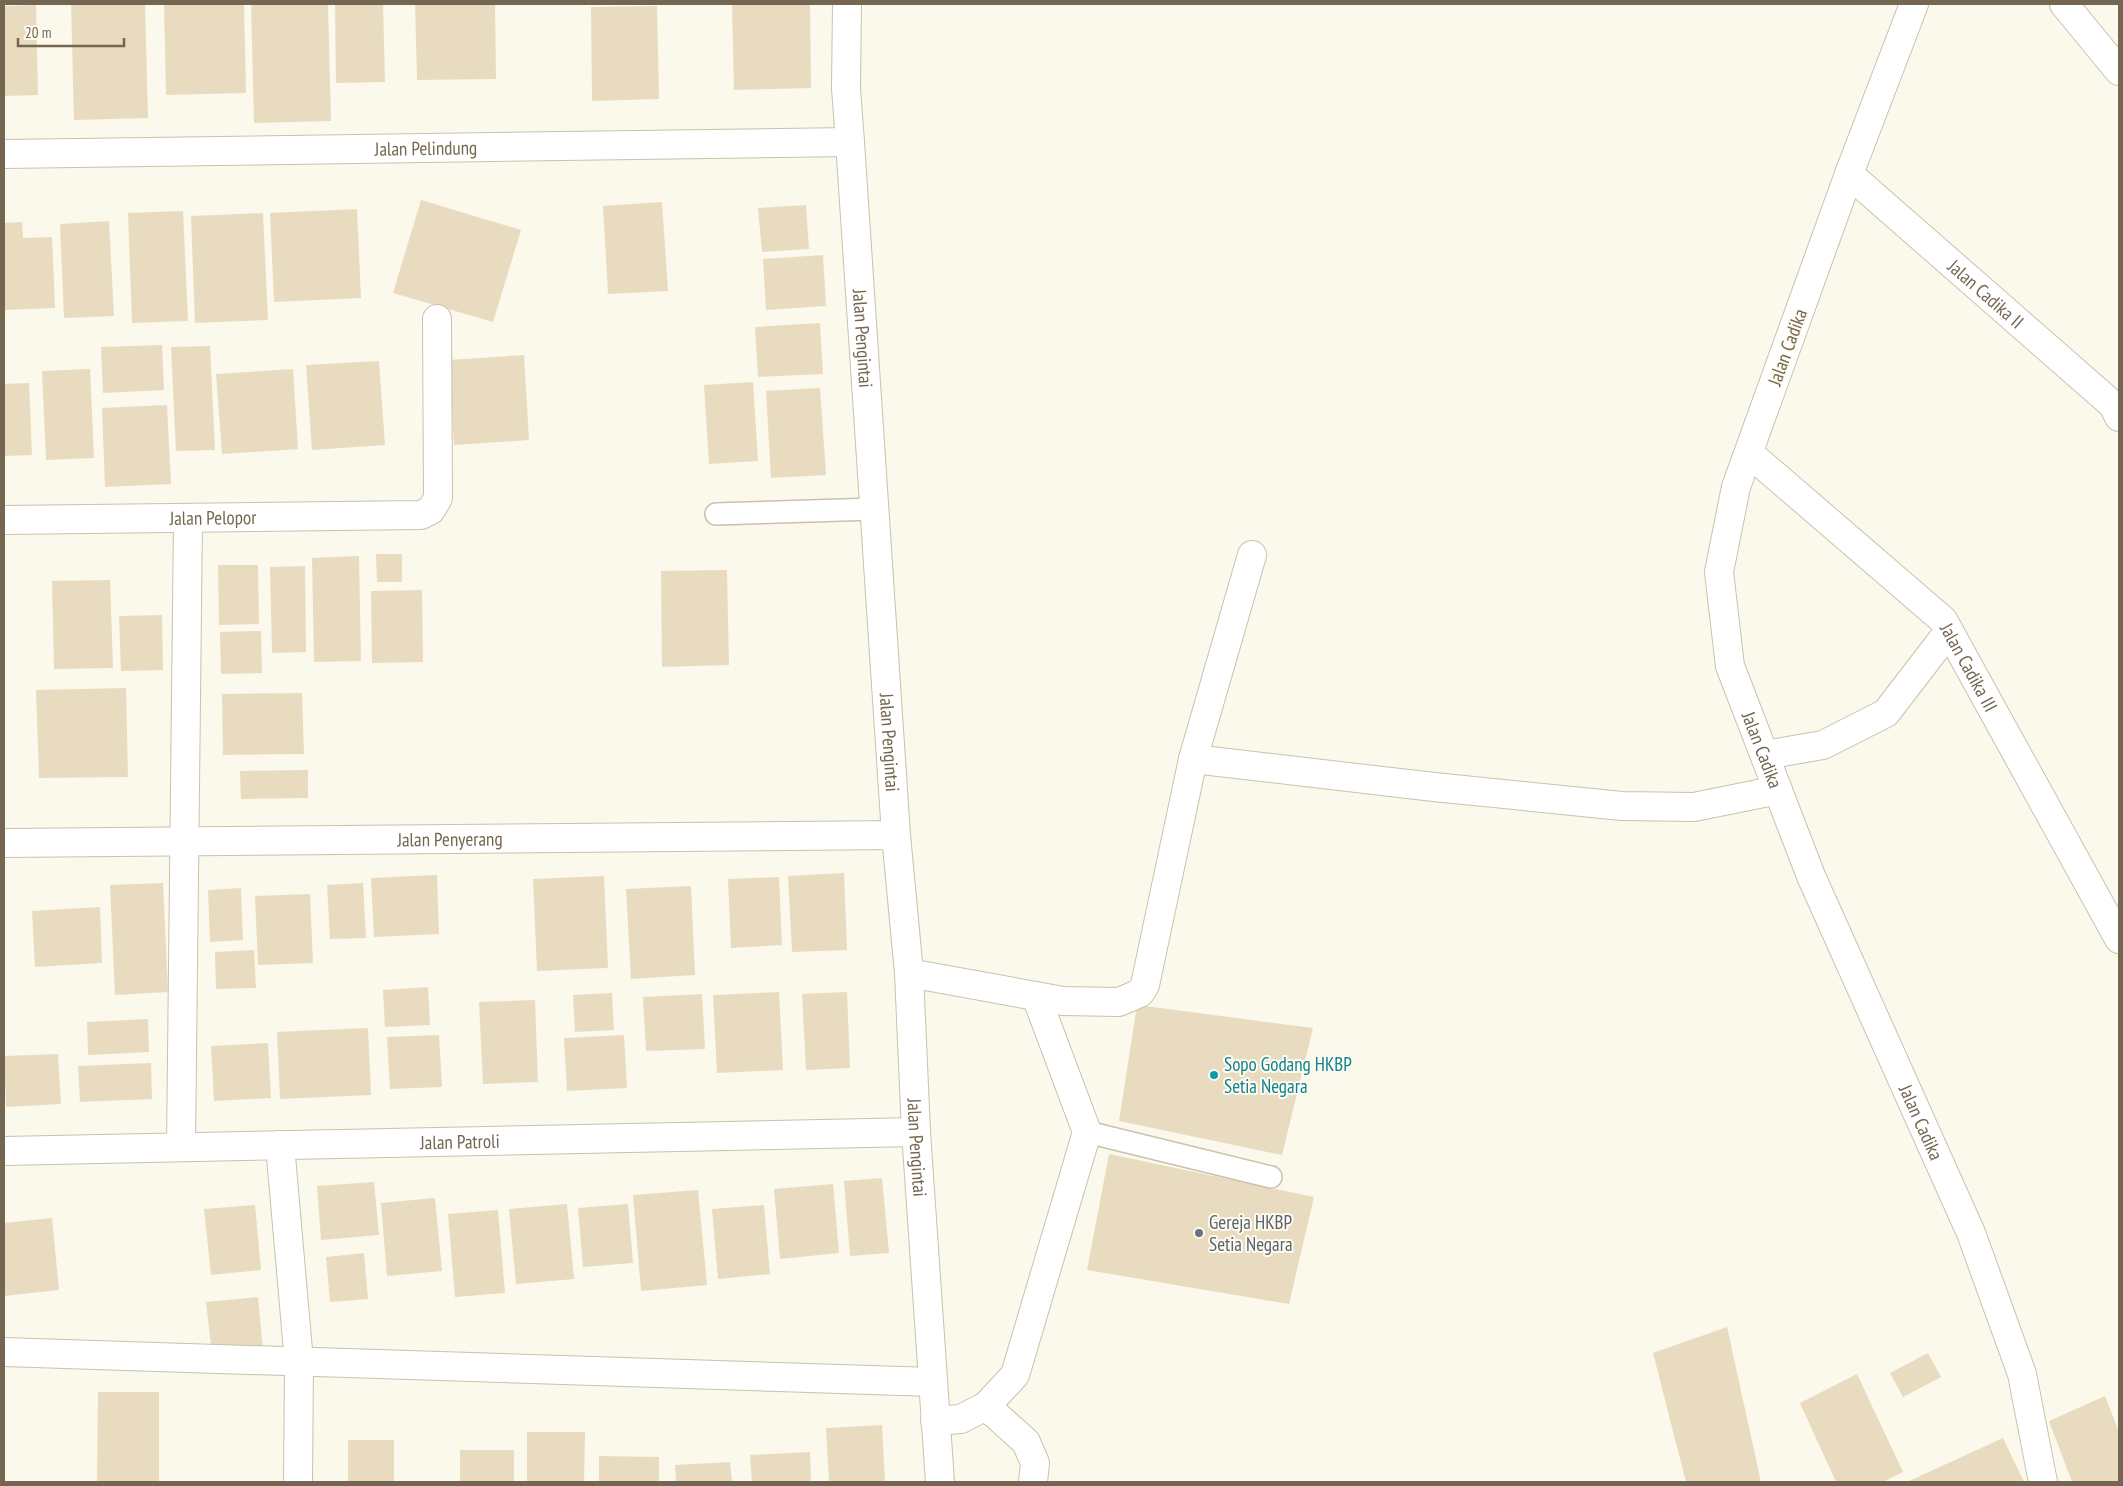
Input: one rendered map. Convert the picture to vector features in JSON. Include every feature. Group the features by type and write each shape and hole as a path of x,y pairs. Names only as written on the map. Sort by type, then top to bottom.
{"street":[{"name":"Jalan Pengintai","path":"847,4 846,88 896,835 909,973 916,1132 940,1482"},
{"name":"Jalan Cadika","path":"1914,4 1849,174 1736,487 1719,572 1730,666 1811,876 1971,1233 2022,1374 2043,1482"},
{"path":"2064,4 2119,71"},
{"name":"Jalan Pelindung","path":"4,154 850,142"},
{"name":"Jalan Cadika II","path":"1849,174 2113,405 2119,417"},
{"name":"Jalan Pelopor","path":"4,520 421,515 431,510 438,498 437,319"},
{"name":"Jalan Cadika III","path":"1749,453 1944,620 2119,939"},
{"path":"181,1147 188,518"},
{"path":"909,973 1063,1001 1119,1002 1140,993 1145,985 1193,759 1252,556"},
{"path":"1765,755 1823,745 1886,713 1949,631"},
{"path":"1193,759 1434,787 1622,806 1694,807 1778,790"},
{"name":"Jalan Penyerang","path":"4,843 896,835"},
{"path":"935,1421 961,1419 986,1406 1015,1375 1087,1132 1036,996"},
{"name":"Jalan Patroli","path":"4,1150 916,1132"},
{"path":"280,1145 299,1362 298,1482"},
{"path":"4,1352 933,1382"},
{"path":"986,1406 1026,1442 1035,1464 1033,1482"}],"lane":[{"path":"716,514 874,509"},
{"path":"1087,1132 1271,1177"}],"building":[{"path":"71,4 145,4 148,118 74,120"},
{"path":"164,4 244,4 246,93 166,95"},
{"path":"251,4 328,4 331,121 254,123"},
{"path":"335,4 383,4 385,82 336,83"},
{"path":"415,4 495,4 496,79 417,80"},
{"path":"732,4 810,4 811,88 734,90"},
{"path":"36,5 38,95 4,96 4,6"},
{"path":"657,6 659,99 592,101 591,7"},
{"path":"421,200 521,230 493,322 393,293"},
{"path":"662,202 668,291 608,294 603,206"},
{"path":"806,205 809,249 762,252 758,208"},
{"path":"357,209 361,298 274,302 270,213"},
{"path":"183,211 188,321 132,323 128,213"},
{"path":"263,213 268,320 195,323 191,216"},
{"path":"109,221 114,316 64,318 60,224"},
{"path":"22,222 23,238 52,237 55,308 4,310 4,223"},
{"path":"823,255 826,306 766,310 763,259"},
{"path":"820,323 823,374 758,377 755,327"},
{"path":"162,345 164,390 103,393 101,347"},
{"path":"210,346 215,450 176,451 171,347"},
{"path":"524,355 529,440 454,445 449,360"},
{"path":"379,361 385,445 312,450 306,365"},
{"path":"90,369 94,458 46,460 42,371"},
{"path":"293,369 298,449 222,454 216,374"},
{"path":"753,382 758,461 709,464 704,385"},
{"path":"29,383 32,455 4,456 4,384"},
{"path":"820,388 826,475 771,478 766,391"},
{"path":"167,405 171,484 105,487 102,408"},
{"path":"376,554 402,554 402,582 377,582"},
{"path":"359,556 361,661 314,662 312,558"},
{"path":"218,565 258,565 259,624 219,625"},
{"path":"305,566 306,652 272,653 270,567"},
{"path":"727,570 729,665 662,667 661,571"},
{"path":"110,580 113,668 54,669 52,581"},
{"path":"422,590 423,662 372,663 371,591"},
{"path":"162,615 163,670 121,671 119,616"},
{"path":"261,631 262,673 221,674 220,632"},
{"path":"126,688 128,777 39,778 36,690"},
{"path":"302,693 304,754 223,755 222,694"},
{"path":"308,770 308,798 241,799 240,771"},
{"path":"844,873 847,950 792,952 788,876"},
{"path":"437,875 439,934 374,937 371,878"},
{"path":"604,876 608,968 537,971 533,879"},
{"path":"779,877 782,945 731,948 728,879"},
{"path":"163,883 168,992 115,995 110,885"},
{"path":"363,883 366,938 330,939 327,885"},
{"path":"691,886 695,975 631,979 626,889"},
{"path":"241,888 243,940 210,942 208,890"},
{"path":"310,894 313,963 258,965 255,896"},
{"path":"100,907 102,963 35,967 32,911"},
{"path":"254,950 256,988 216,989 215,952"},
{"path":"428,987 430,1025 385,1027 383,990"},
{"path":"779,992 783,1070 717,1073 713,995"},
{"path":"847,992 850,1068 806,1070 802,994"},
{"path":"612,993 614,1030 575,1032 573,995"},
{"path":"702,994 705,1049 646,1051 643,997"},
{"path":"535,1000 538,1082 483,1084 479,1002"},
{"name":"Sopo Godang HKBP Setia Negara","path":"1137,1005 1313,1028 1282,1155 1119,1121"},
{"path":"148,1019 149,1052 88,1055 87,1022"},
{"path":"368,1028 371,1095 280,1099 277,1032"},
{"path":"439,1035 442,1087 390,1089 387,1037"},
{"path":"624,1035 627,1088 567,1091 564,1038"},
{"path":"268,1043 271,1098 214,1101 211,1046"},
{"path":"58,1054 61,1104 6,1107 4,1056"},
{"path":"151,1063 152,1099 80,1102 78,1066"},
{"name":"Gereja HKBP Setia Negara","path":"1109,1154 1314,1197 1289,1304 1087,1270"},
{"path":"882,1178 889,1253 850,1256 844,1181"},
{"path":"374,1182 379,1235 321,1240 317,1186"},
{"path":"833,1184 839,1253 780,1259 774,1189"},
{"path":"698,1190 707,1285 641,1291 633,1195"},
{"path":"435,1198 442,1271 387,1276 381,1203"},
{"path":"567,1204 574,1279 516,1284 509,1209"},
{"path":"628,1204 633,1263 583,1267 578,1208"},
{"path":"255,1205 261,1270 211,1275 204,1209"},
{"path":"764,1205 770,1274 718,1279 712,1209"},
{"path":"498,1210 505,1293 455,1297 448,1214"},
{"path":"52,1218 59,1290 4,1296 4,1223"},
{"path":"364,1253 368,1299 330,1302 326,1257"},
{"path":"258,1297 263,1349 212,1354 206,1302"},
{"path":"1727,1327 1761,1482 1686,1482 1653,1353"},
{"path":"1928,1353 1941,1377 1903,1397 1890,1373"},
{"path":"1857,1374 1903,1472 1883,1482 1836,1482 1800,1403"},
{"path":"98,1392 159,1392 159,1482 97,1482"},
{"path":"2105,1396 2119,1432 2119,1482 2072,1482 2049,1421"},
{"path":"882,1425 885,1482 829,1482 826,1428"},
{"path":"527,1432 585,1432 584,1482 527,1482"},
{"path":"2003,1438 2024,1482 1907,1482"},
{"path":"348,1440 394,1440 394,1482 348,1482"},
{"path":"460,1450 514,1450 514,1482 460,1482"},
{"path":"810,1452 811,1482 752,1482 750,1455"},
{"path":"599,1456 659,1457 659,1482 599,1482"},
{"path":"730,1462 732,1482 676,1482 675,1465"}],"place":[{"name":"Sopo Godang HKBP Setia Negara","path":"1214,1075"},
{"name":"Gereja HKBP Setia Negara","path":"1199,1233"}]}
